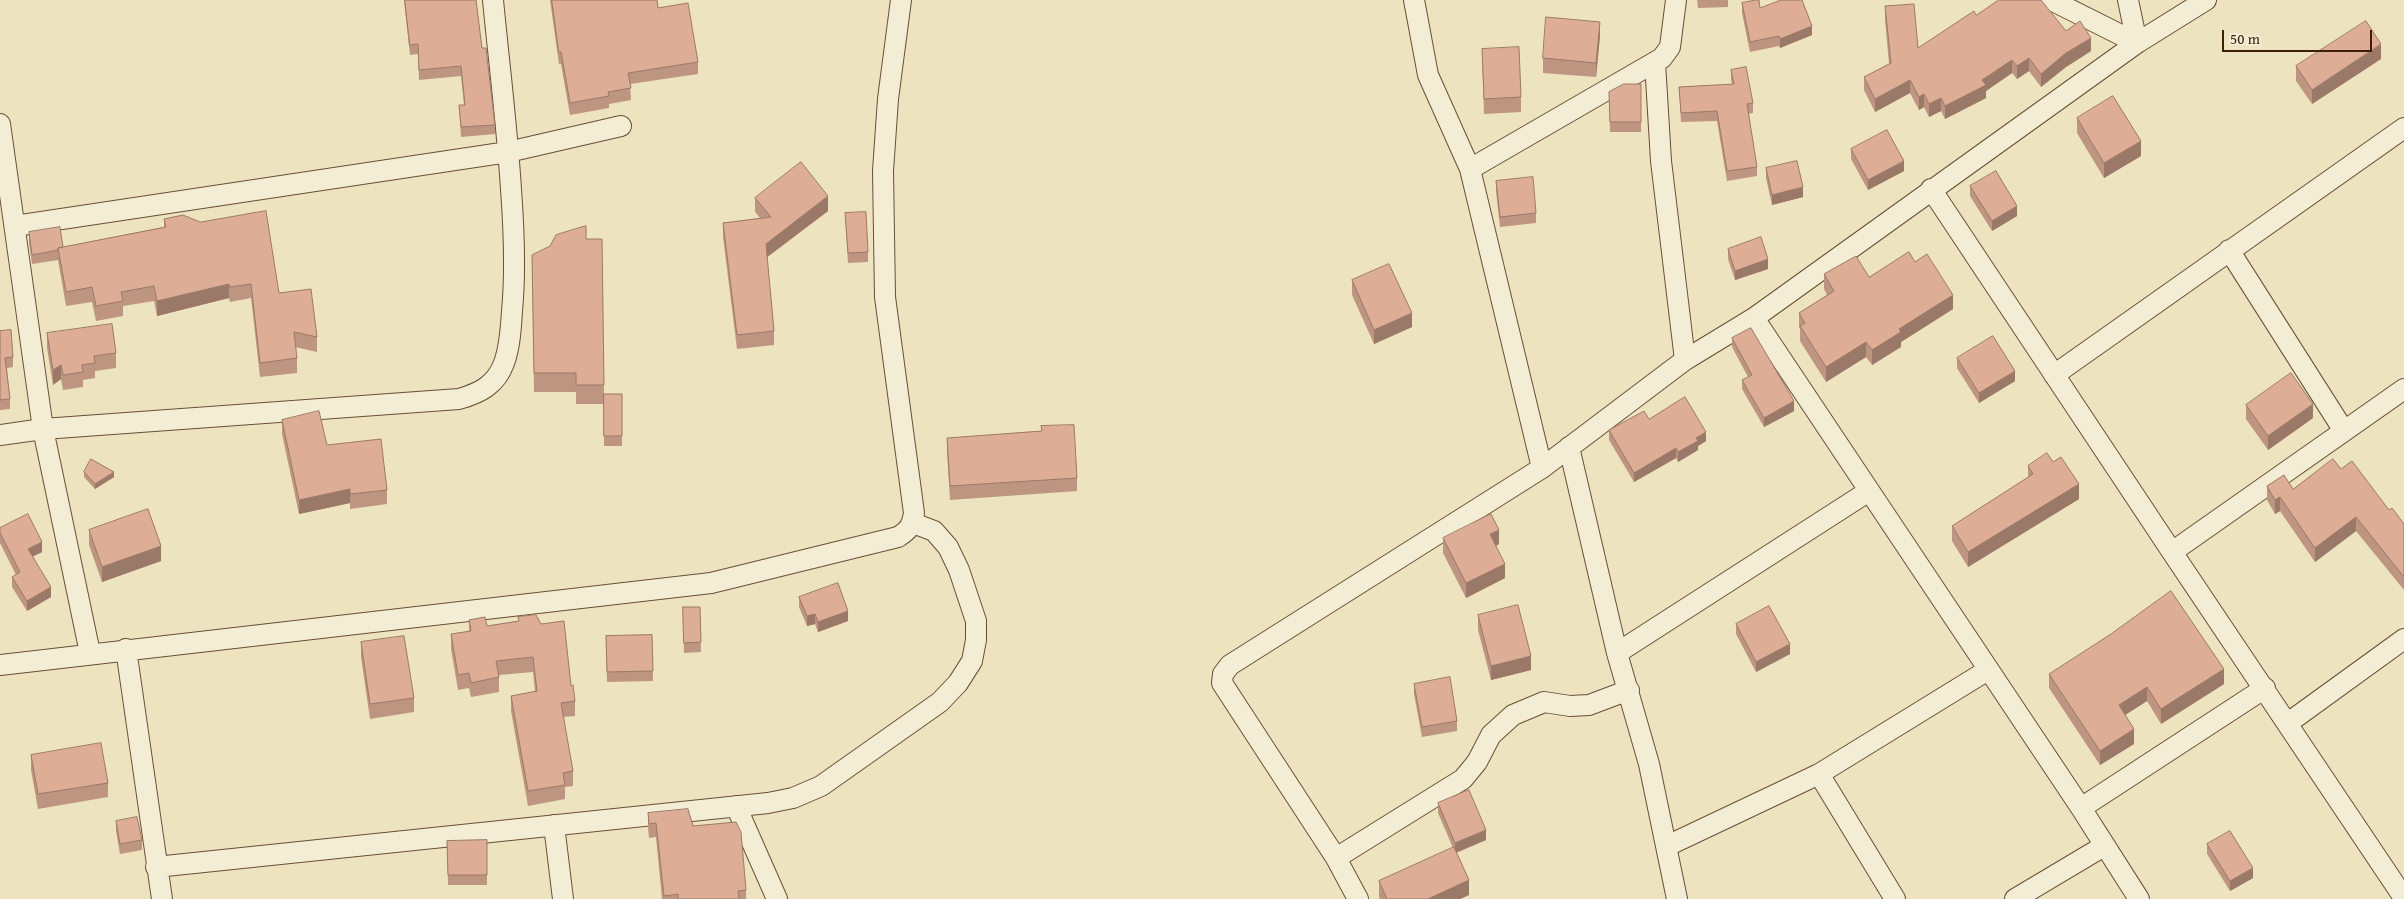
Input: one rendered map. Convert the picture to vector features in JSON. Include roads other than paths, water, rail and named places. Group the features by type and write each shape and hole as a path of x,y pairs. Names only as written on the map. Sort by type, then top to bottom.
{"street":[{"path":"0,435 43,429 459,399 477,394 486,388 499,373 505,362 511,329 515,288 515,248 508,152 493,0"},
{"path":"0,665 90,653 710,583 898,537 908,531 913,524 914,514 885,287 883,171 888,99 901,0"},
{"path":"1414,0 1428,75 1470,169 1542,468"},
{"path":"1470,169 1662,58 1670,48 1676,0"},
{"path":"2051,0 2137,43"},
{"path":"2128,0 2137,43"},
{"path":"1358,899 1336,858 1222,683 1223,674 1230,665 1542,468 1685,360 1754,318 1931,189 2137,43 2206,0"},
{"path":"1655,62 1661,161 1685,360"},
{"path":"0,124 43,429 90,653"},
{"path":"15,226 508,152 621,126"},
{"path":"2054,375 2404,128"},
{"path":"1931,189 2404,898"},
{"path":"2229,250 2344,431"},
{"path":"1754,318 2140,899"},
{"path":"2172,552 2404,388"},
{"path":"1569,447 1618,653 1649,764 1678,899"},
{"path":"1618,653 1869,490"},
{"path":"156,867 736,806 793,798 821,786 940,702 958,683 972,661 976,640 976,621 959,570 948,547 934,531 913,524"},
{"path":"2288,723 2404,639"},
{"path":"126,649 162,899"},
{"path":"1667,846 1819,774 1988,670"},
{"path":"2081,808 2265,688"},
{"path":"1336,858 1463,779 1477,762 1491,734 1513,714 1544,702 1570,706 1589,705 1629,690"},
{"path":"1819,774 1895,899"},
{"path":"736,806 777,899"},
{"path":"554,825 563,899"},
{"path":"2015,899 2104,846"}]}
